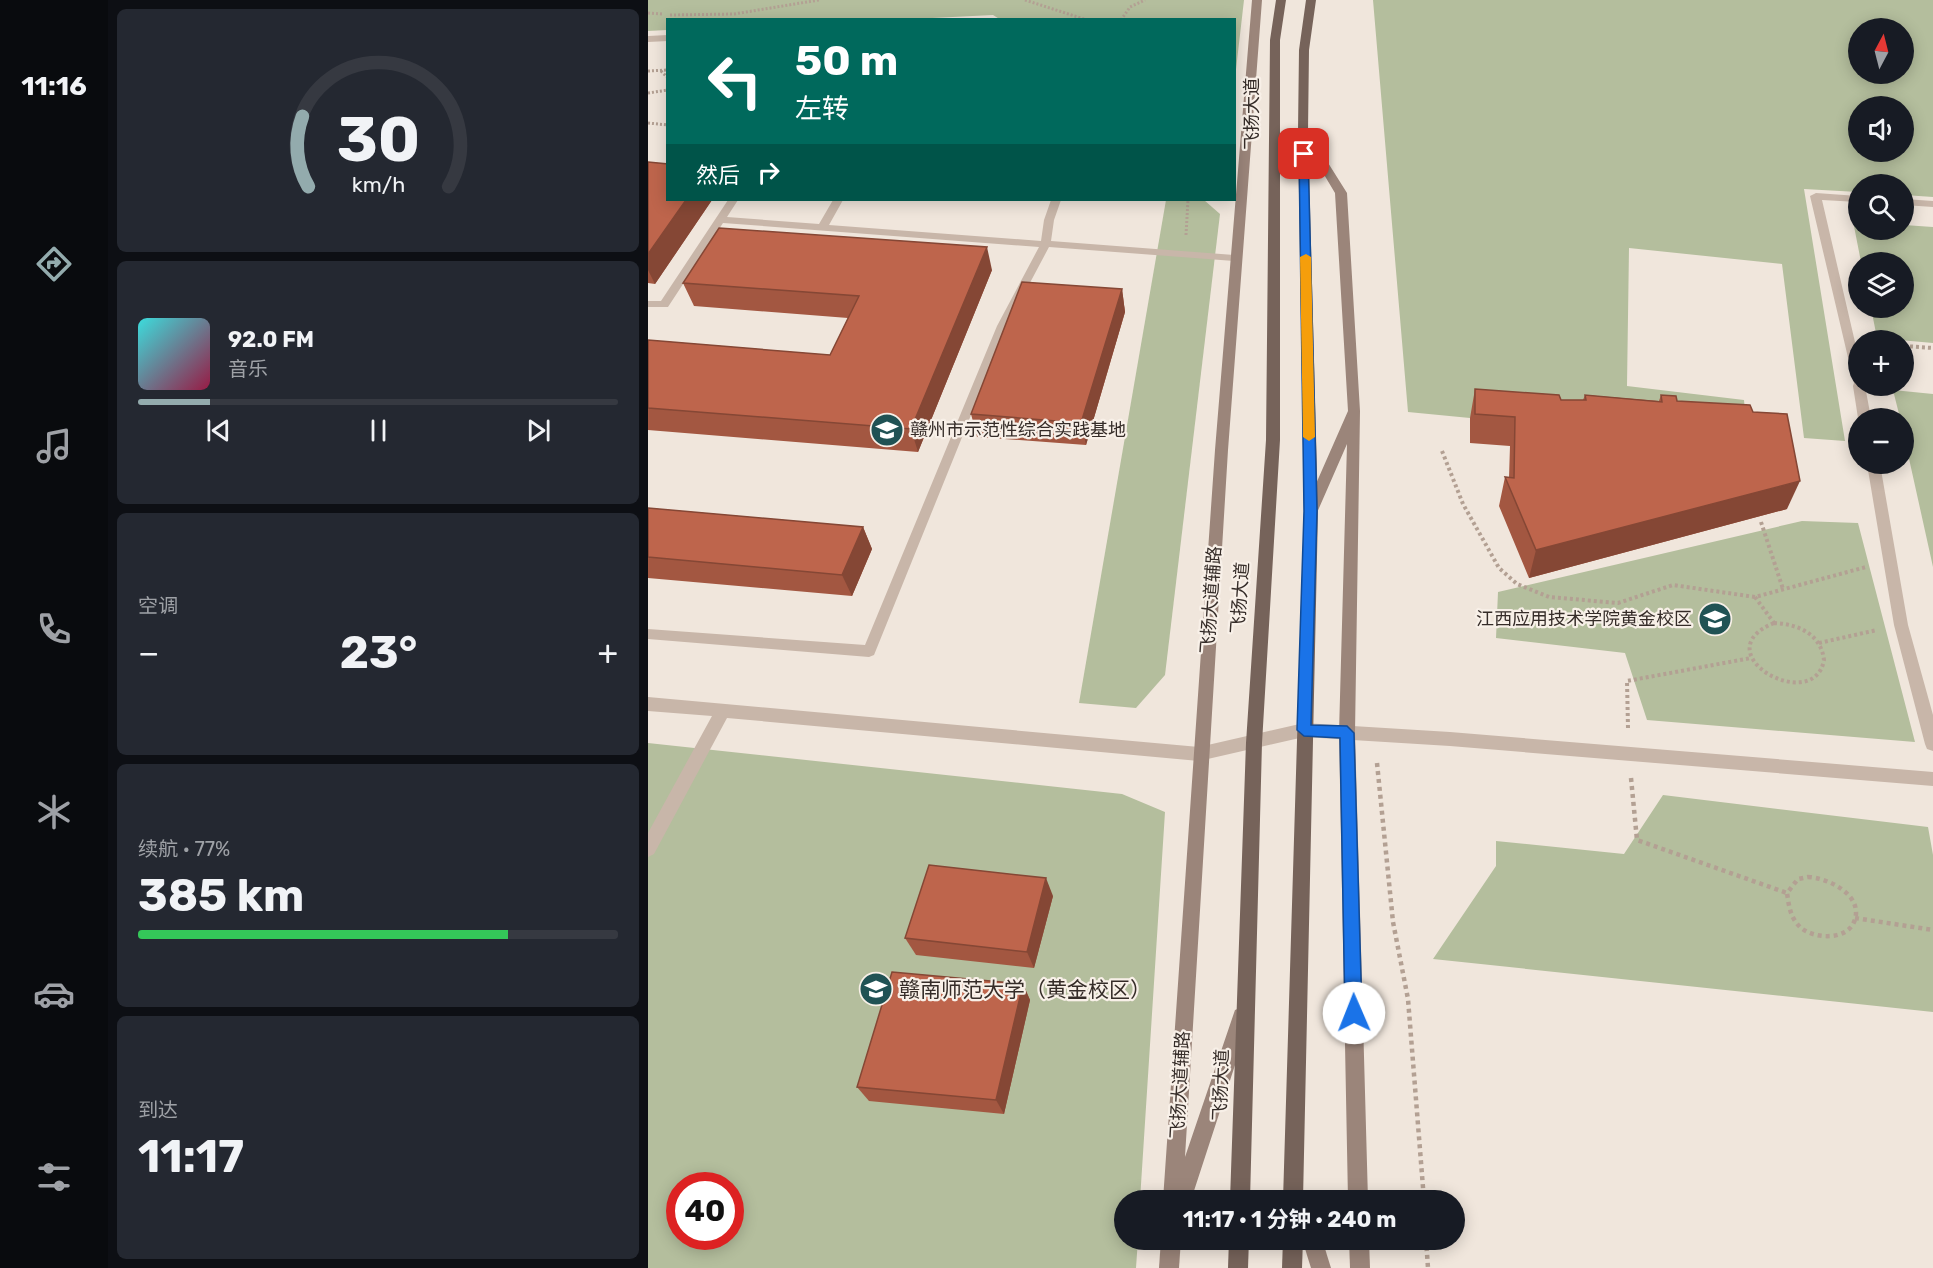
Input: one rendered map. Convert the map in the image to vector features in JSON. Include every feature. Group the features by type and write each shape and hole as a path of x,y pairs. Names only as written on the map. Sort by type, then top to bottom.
{"main road":[{"name":"飞扬大道","path":"1240,1190 1254,743 1273,440 1275,40 1281,0"},
{"path":"1293,1190 1311,511 1303,131 1304,50 1311,0"},
{"path":"1238,1268 1239,1250"},
{"path":"1292,1268 1293,1250"}],"street":[{"name":"飞扬大道辅路","path":"1174,1190 1200,754 1232,335 1234,258 1257,0"},
{"path":"1303,131 1341,193 1354,411 1347,733 1358,1190"},
{"path":"1848,198 1816,196 1848,336"},
{"path":"1914,203 1933,204"},
{"path":"1311,511 1354,411"},
{"path":"1875,474 1901,625 1933,744"},
{"path":"648,704 1200,754 1304,730 1933,779"},
{"path":"649,845 723,711"},
{"path":"1184,1190 1247,1002"},
{"path":"1293,1179 1297,1190"},
{"path":"1169,1268 1170,1250"},
{"path":"1315,1250 1321,1268"},
{"path":"1359,1250 1360,1268"}],"lane":[{"path":"648,39 666,38"},
{"path":"648,304 664,305 732,201"},
{"path":"822,228 837,201"},
{"path":"648,634 869,651 1002,326 1046,244 1049,220 1056,201"},
{"path":"720,220 1234,258"}],"path":[{"path":"648,12 679,17 734,14 819,0"},
{"path":"1025,0 1082,18"},
{"path":"1130,0 1134,4"},
{"path":"1122,18 1123,13 1134,4 1145,0"},
{"path":"661,70 666,76"},
{"path":"648,71 666,70"},
{"path":"648,93 666,90"},
{"path":"648,123 666,125"},
{"path":"1185,255 1188,201"},
{"path":"1914,347 1933,348"},
{"path":"1442,451 1463,504 1499,568 1517,585 1549,597 1618,603 1673,585 1755,597 1890,562"},
{"path":"1761,522 1783,589"},
{"path":"1755,597 1774,623"},
{"path":"1774,623 1799,627 1819,643 1825,663 1822,672 1804,682 1779,680 1767,675 1751,658 1749,638 1754,631 1774,623"},
{"path":"1819,643 1901,625"},
{"path":"1751,658 1627,681 1629,755 1637,840 1787,893"},
{"path":"1374,734 1393,922 1408,999 1423,1190"},
{"path":"1820,877 1831,880 1850,897 1856,918 1852,927 1836,938 1814,935 1795,921 1789,912 1787,893 1798,879 1820,877"},
{"path":"1856,918 1933,930"},
{"path":"1427,1250 1428,1268"}],"green space":[{"path":"648,0 1244,0 1236,69 1236,18 998,18 993,15 932,18 666,18 666,30 648,31"},
{"path":"1373,0 1933,0 1933,197 1914,196 1914,174 1848,174 1848,191 1804,189 1845,441 1804,438 1782,264 1629,248 1627,386 1744,400 1747,435 1408,412"},
{"path":"1166,201 1205,201 1220,214 1165,675 1136,708 1079,703"},
{"path":"1914,226 1933,227 1933,343 1914,341 1914,330 1875,330 1873,318 1914,318 1914,252 1859,252 1857,240 1914,240"},
{"path":"1914,392 1933,394 1933,567 1912,474 1914,408 1898,408 1894,396 1914,396"},
{"path":"1802,521 1858,523 1915,742 1647,720 1625,653 1496,638 1498,592"},
{"name":"赣南师范大学（黄金校区）","path":"648,743 1122,794 1165,812 1141,1190 1114,1190 1114,1250 1137,1250 1136,1268 648,1268"},
{"path":"1663,795 1928,827 1933,855 1933,1012 1433,959 1496,866 1496,841 1624,854"}],"building":[{"path":"648,162 666,164 666,201 685,201 648,254"},
{"path":"719,228 987,247 911,429 648,408 648,340 830,355 859,296 683,283"},
{"path":"1022,282 1122,289 1081,423 971,414"},
{"path":"1475,389 1559,395 1561,400 1586,400 1585,395 1662,402 1661,395 1676,396 1677,401 1750,405 1753,412 1787,414 1800,481 1536,550 1505,477 1514,478 1515,417 1475,414"},
{"path":"648,508 863,527 842,575 648,557"},
{"path":"929,865 1046,878 1027,952 905,938"},
{"path":"892,972 1023,984 996,1100 857,1087"}],"slow traffic":[{"path":"1306,257 1309,437"}],"place":[{"name":"赣州市示范性综合实践基地","path":"887,430"},
{"name":"江西应用技术学院黄金校区","path":"1715,619"},
{"name":"赣南师范大学（黄金校区）","path":"876,989"}],"route":[{"path":"1304,154 1311,511 1304,730 1347,733 1354,1013"}]}
